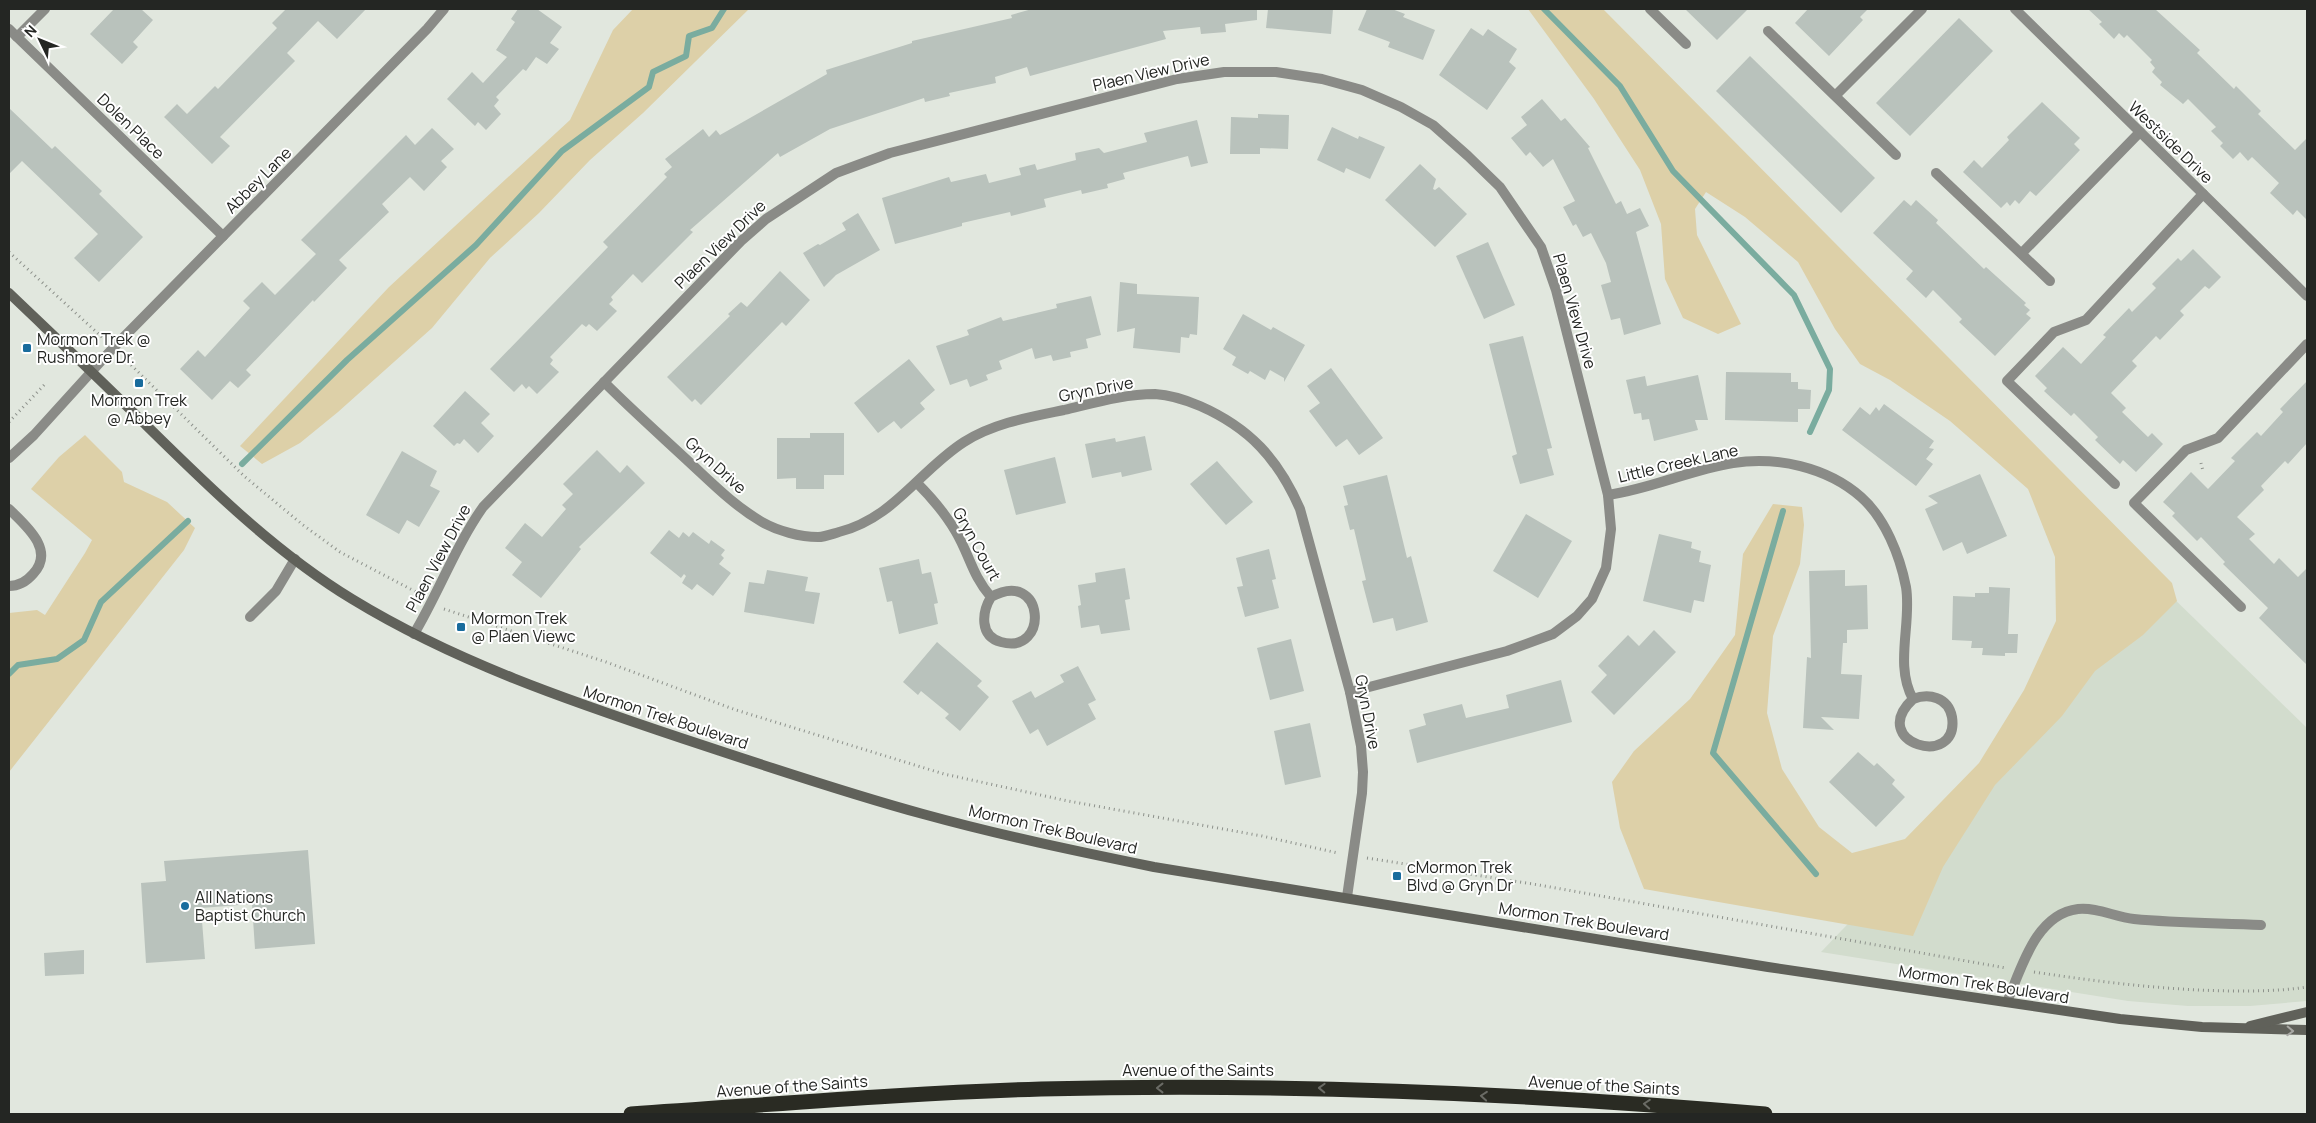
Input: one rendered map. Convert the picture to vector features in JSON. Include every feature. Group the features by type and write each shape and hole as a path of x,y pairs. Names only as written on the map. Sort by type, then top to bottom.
{"highway":[{"name":"Avenue of the Saints","path":"631,1114 1037,1089 1300,1088 1431,1091 1649,1104 1765,1114"}],"main road":[{"name":"Mormon Trek Boulevard","path":"9,293 222,499 295,559 352,599 414,634 485,667 570,701 801,778 924,814 1070,850 1154,867 1768,967 2120,1020 2238,1028 2307,1030"},
{"name":"Mormon Trek Boulevard","path":"2238,1028 2307,1012"}],"street":[{"path":"17,37 45,9"},
{"name":"Abbey Lane","path":"9,458 223,236 427,29 444,9"},
{"path":"1650,9 1686,44"},
{"path":"1836,95 1922,9"},
{"name":"Westside Drive","path":"2015,9 2307,296"},
{"name":"Dolen Place","path":"9,29 223,236"},
{"path":"1768,31 1836,95 1896,156"},
{"name":"Plaen View Drive","path":"414,634 433,602 465,533 483,507 753,230 800,194 836,173 890,152 1177,79 1224,72 1276,72 1322,79 1362,90 1400,107 1433,125 1500,186 1541,247 1556,290 1608,495 1611,529 1606,568 1592,599 1577,616 1553,634 1508,651 1350,692"},
{"path":"2022,253 2140,132"},
{"path":"1936,173 2050,281"},
{"path":"2115,484 2007,381 2054,332 2086,320 2203,194"},
{"path":"2241,607 2134,503 2186,450 2218,438 2307,344"},
{"name":"Gryn Drive","path":"604,382 731,501 763,522 788,533 819,537 846,530 877,517 937,462 965,442 992,429 1033,416 1132,395 1158,394 1185,400 1221,415 1249,434 1269,455 1289,483 1300,509 1350,692 1361,746 1363,772 1347,897"},
{"name":"Little Creek Lane","path":"1608,495 1627,492 1732,463 1762,461 1796,465 1829,476 1861,497 1877,517 1895,547 1902,565 1907,594 1905,670 1913,699"},
{"name":"Gryn Court","path":"916,483 944,513 956,533 977,581 991,598"},
{"path":"9,509 36,535 41,548 40,561 35,573 25,582 9,586"},
{"path":"250,617 276,591 295,559"},
{"name":"Gryn Court","path":"1002,591 1015,591 1026,596 1034,606 1036,619 1032,631 1023,640 1010,644 998,641 988,633 983,622 984,608 991,598 1002,591"},
{"path":"1931,696 1947,706 1951,714 1952,724 1944,741 1926,748 1916,746 1908,740 1900,724 1901,714 1913,699 1931,696"},
{"path":"2007,1002 2041,930 2052,921 2078,909 2094,910 2134,919 2260,925"}],"path":[{"path":"9,422 46,382"},
{"path":"230,462 244,476 323,541 350,558 448,611 606,662 736,710 944,774 1068,801 1262,836 1353,856 1549,887 1988,966 2098,982 2195,990 2283,991 2307,987"},
{"path":"2201,463 2203,471"}],"shaded area":[{"path":"633,9 749,9 643,113 590,160 539,213 490,258 432,328 338,412 300,443 262,464 240,446 389,287 570,120 613,30"},
{"path":"1528,9 1603,9 2172,583 2177,601 2143,635 2095,671 2062,716 1995,785 1943,867 1913,936 1644,889 1620,828 1612,782 1634,751 1690,699 1735,635 1743,554 1773,504 1802,507 1804,525 1800,564 1773,636 1767,713 1782,769 1819,827 1852,853 1905,839 1979,763 2024,690 2056,621 2055,557 2028,489 1950,421 1890,380 1860,364 1835,329 1798,262 1745,217 1706,192 1695,209 1697,235 1741,324 1718,334 1683,318 1665,279 1661,224 1640,170 1594,99"},
{"path":"85,435 122,472 124,482 167,502 195,528 184,550 9,772 9,613 37,610 45,615 92,540 31,489 59,457"},
{"path":"2166,591 2307,728 2307,1001 2250,1006 2188,1006 2128,1001 1821,952"}],"building":[{"path":"114,9 141,9 153,20 133,42 138,47 122,64 90,34"},
{"path":"286,9 366,9 337,39 318,21 287,53 295,61 220,137 230,146 212,164 164,117 177,104 187,114 215,86 218,89 277,28 272,23"},
{"path":"518,9 537,9 562,27 550,43 559,49 547,64 536,57 526,71 523,69 496,97 499,100 494,106 501,114 486,130 478,122 475,126 447,99 472,72 483,83 507,57 496,50 515,22 511,19"},
{"path":"1032,9 1257,9 1257,20 1225,24 1226,32 1201,34 1200,27 1163,31 1166,39 1030,76 1027,67 995,77 996,83 949,93 950,96 925,102 924,98 830,129 780,157 778,153 690,230 693,232 642,283 633,274 611,297 613,300 609,304 617,311 597,331 589,324 586,327 582,324 550,357 553,360 550,364 559,372 537,394 529,386 526,389 522,384 514,392 490,369 608,247 603,242 667,177 664,174 672,167 665,159 703,129 709,137 716,130 720,135 827,74 826,70 912,43 912,41 1012,18 1011,15"},
{"path":"1268,9 1333,9 1331,34 1266,28"},
{"path":"1367,9 1392,9 1405,14 1403,17 1435,30 1423,60 1388,47 1390,42 1358,30"},
{"path":"1685,9 1748,9 1717,40"},
{"path":"1808,9 1868,9 1860,17 1863,20 1829,56 1795,23"},
{"path":"2088,9 2155,9 2200,50 2197,53 2234,89 2236,86 2261,111 2258,114 2295,150 2307,138 2307,220 2297,210 2293,215 2270,193 2279,183 2252,157 2248,161 2240,152 2233,159 2220,146 2223,143 2211,131 2216,127 2188,99 2183,104 2160,85 2162,82 2152,72 2155,68 2150,62 2152,60 2127,35 2124,38 2119,33 2114,39 2099,24 2102,22"},
{"path":"1959,18 1993,51 1910,136 1876,103"},
{"path":"1471,28 1483,36 1488,29 1517,49 1509,62 1516,68 1487,110 1439,75"},
{"path":"1750,56 1875,178 1841,213 1716,91"},
{"path":"1542,99 1561,121 1565,118 1590,147 1588,148 1616,204 1621,201 1627,214 1640,208 1649,226 1636,232 1661,324 1624,335 1620,318 1611,320 1601,285 1611,282 1606,263 1591,233 1583,237 1576,224 1573,226 1563,207 1575,201 1553,159 1543,167 1530,152 1526,156 1511,138 1527,125 1521,117"},
{"path":"2042,102 2080,138 2074,144 2080,150 2036,196 2030,191 2019,204 2015,200 2010,206 2007,202 2001,208 1963,172 1974,160 1982,168 2009,140 2007,137"},
{"path":"9,108 52,149 55,146 102,191 99,194 143,237 99,282 74,258 98,234 22,161 9,174"},
{"path":"1258,114 1289,115 1288,149 1260,148 1260,154 1230,154 1231,117 1258,118"},
{"path":"1197,120 1208,163 1191,167 1188,156 1123,173 1125,179 1107,184 1108,188 1082,194 1081,190 1044,199 1046,207 1011,216 1010,212 962,223 962,226 895,244 882,198 949,177 951,182 986,174 989,183 1021,175 1019,168 1035,164 1037,170 1076,160 1075,153 1099,148 1104,153 1147,142 1144,133"},
{"path":"1332,127 1358,139 1359,136 1385,147 1370,179 1346,168 1344,173 1317,160"},
{"path":"432,128 454,149 441,161 447,167 424,191 410,177 382,204 389,212 339,260 347,268 314,302 313,300 246,370 251,375 238,388 230,381 212,400 180,369 198,350 205,357 250,308 243,301 262,282 275,295 316,254 301,240 406,135 415,145"},
{"path":"1420,164 1436,179 1433,189 1435,190 1439,187 1467,214 1435,247 1385,200"},
{"path":"1904,200 1911,206 1916,200 1938,220 1936,223 1984,269 1986,267 2026,303 2024,305 2030,310 2026,314 2031,318 1995,356 1959,322 1962,319 1933,290 1926,298 1906,279 1913,271 1873,233"},
{"path":"858,213 880,250 836,275 824,287 803,253 846,230 842,223"},
{"path":"1488,242 1515,305 1484,319 1456,256"},
{"path":"2193,249 2221,277 2209,289 2205,286 2180,311 2184,315 2160,340 2156,336 2132,361 2137,366 2111,393 2126,408 2122,412 2148,437 2152,433 2163,444 2136,472 2123,460 2120,464 2095,440 2098,437 2074,413 2071,416 2044,391 2047,388 2035,376 2063,347 2081,364 2106,337 2103,335 2129,308 2132,312 2156,288 2152,284 2178,258 2181,261"},
{"path":"780,271 810,300 786,326 782,322 701,405 695,399 692,402 667,377 730,316 728,314 741,302 747,307"},
{"path":"1120,282 1137,284 1137,294 1199,297 1197,335 1190,334 1189,338 1181,337 1180,353 1133,348 1135,328 1117,332"},
{"path":"1091,296 1101,335 1086,339 1088,348 1070,352 1071,357 1053,361 1051,355 1035,359 1032,348 999,361 1002,369 986,375 988,380 970,387 967,379 950,385 936,346 969,335 967,330 1001,317 1003,321 1057,308 1056,304"},
{"path":"1243,314 1271,330 1273,327 1305,345 1284,382 1284,378 1270,370 1265,380 1250,371 1248,374 1232,365 1236,357 1223,349"},
{"path":"1523,336 1552,448 1547,449 1554,475 1520,484 1512,456 1517,454 1489,344"},
{"path":"909,359 935,390 920,403 925,409 901,429 894,421 878,433 854,403"},
{"path":"1331,368 1383,438 1359,455 1347,439 1336,447 1309,411 1320,403 1307,386"},
{"path":"1726,372 1791,373 1791,382 1798,382 1798,389 1811,390 1810,409 1798,409 1798,422 1725,420"},
{"path":"1698,375 1708,420 1695,420 1698,430 1654,441 1649,419 1642,420 1641,413 1634,414 1626,380 1645,376 1647,386"},
{"path":"2307,381 2307,443 2288,464 2285,461 2261,486 2264,490 2237,517 2255,534 2249,539 2274,564 2279,558 2298,577 2307,568 2307,665 2259,618 2268,608 2223,564 2225,562 2201,537 2197,541 2172,516 2175,513 2163,502 2191,472 2208,489 2235,461 2231,458 2257,432 2261,436 2283,412 2280,409"},
{"path":"465,391 490,414 481,423 494,436 478,453 464,439 460,444 457,443 454,446 433,426"},
{"path":"1884,404 1934,441 1929,448 1934,449 1926,459 1933,464 1916,486 1842,430 1860,407 1870,415 1876,407 1879,411"},
{"path":"810,433 844,433 844,475 824,475 824,489 796,489 796,478 777,479 777,438 810,438"},
{"path":"1145,436 1152,470 1122,477 1121,472 1092,478 1085,444 1115,438 1116,442"},
{"path":"597,450 620,473 627,465 645,483 579,547 581,549 541,598 512,575 522,562 505,548 525,523 542,537 566,509 562,505 573,494 563,484"},
{"path":"402,451 437,471 430,486 440,491 419,527 407,520 399,534 366,515"},
{"path":"1055,457 1066,503 1016,515 1004,470"},
{"path":"1217,461 1253,502 1226,525 1190,484"},
{"path":"1980,474 2007,536 1967,554 1962,542 1943,551 1925,509 1938,503 1928,496"},
{"path":"1387,475 1407,558 1411,556 1428,622 1396,631 1393,618 1373,623 1362,581 1366,580 1354,529 1350,530 1344,506 1348,505 1343,486"},
{"path":"1526,514 1572,541 1538,598 1493,571"},
{"path":"669,530 679,538 683,532 689,537 693,532 709,544 711,540 725,550 721,555 724,558 719,564 731,573 713,596 697,584 692,590 682,583 686,576 684,574 681,578 650,553"},
{"path":"1659,534 1692,542 1691,548 1701,551 1699,562 1711,565 1704,602 1694,600 1691,613 1643,601"},
{"path":"1269,549 1276,579 1272,580 1279,608 1245,617 1237,587 1243,586 1236,558"},
{"path":"919,559 922,574 931,572 938,603 934,604 938,624 899,634 892,601 887,602 879,568"},
{"path":"1125,568 1130,599 1125,600 1130,630 1101,634 1099,625 1081,628 1078,606 1081,605 1078,585 1096,582 1095,573"},
{"path":"767,570 808,577 805,591 820,593 814,624 744,612 749,582 764,584"},
{"path":"1845,570 1845,586 1867,585 1868,629 1847,630 1847,643 1843,643 1841,674 1862,675 1859,719 1821,717 1834,730 1803,728 1807,657 1811,658 1809,571"},
{"path":"1989,587 2010,588 2008,634 2018,634 2017,653 2005,653 2005,656 1982,655 1983,648 1971,648 1972,641 1952,640 1953,596 1975,597 1975,593 1989,593"},
{"path":"1654,630 1676,652 1614,715 1591,692 1607,675 1598,666 1628,635 1639,646"},
{"path":"1291,639 1304,691 1270,700 1257,648"},
{"path":"937,642 982,681 977,686 989,697 960,731 945,718 949,714 921,691 918,695 903,682"},
{"path":"1078,666 1096,700 1088,704 1096,719 1047,746 1038,729 1030,734 1012,701 1031,691 1035,698 1064,682 1060,675"},
{"path":"1561,680 1572,722 1417,763 1409,730 1426,725 1423,714 1462,704 1466,718 1509,708 1506,695"},
{"path":"1310,723 1321,777 1285,785 1274,731"},
{"path":"1858,752 1874,766 1877,763 1895,780 1892,784 1905,797 1876,827 1829,782"},
{"name":"All Nations Baptist Church","path":"308,850 315,944 255,949 252,904 201,908 205,959 146,963 141,883 166,881 164,861"},
{"path":"84,950 84,974 45,976 44,953"}],"waterway":[{"path":"242,464 347,360 476,245 562,151 649,87 653,72 686,56 689,36 712,28 724,9"},
{"path":"1544,9 1620,86 1673,171 1794,295 1830,369 1829,390 1810,432"},
{"path":"1783,511 1713,753 1816,874"},
{"path":"9,674 18,665 57,659 84,640 101,602 188,521"}],"place":[{"name":"Mormon Trek @ Rushmore Dr.","path":"27,348"},
{"name":"Mormon Trek @ Abbey","path":"139,383"},
{"name":"Mormon Trek @ Plaen Viewc","path":"461,627"},
{"name":"cMormon Trek Blvd @ Gryn Dr","path":"1397,876"},
{"name":"All Nations Baptist Church","path":"185,906"}]}
